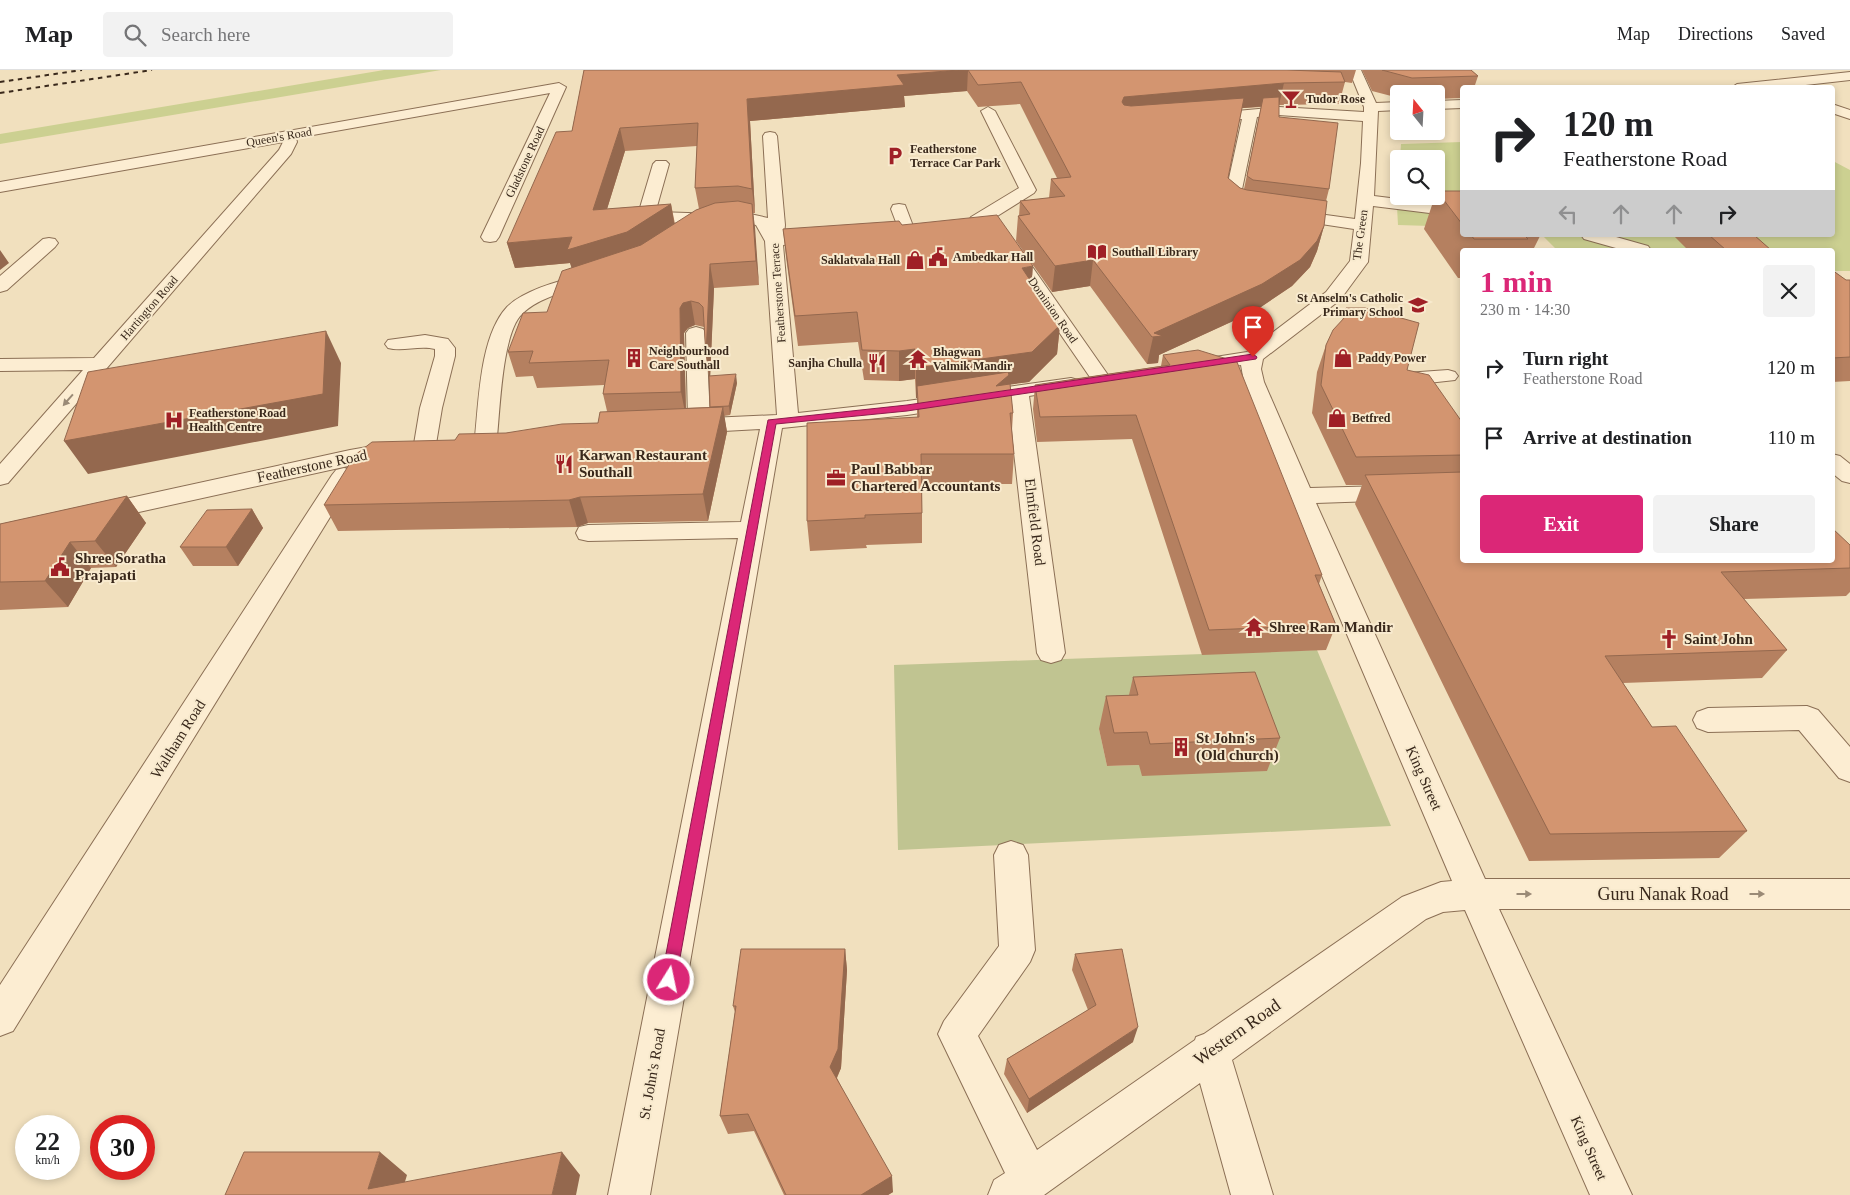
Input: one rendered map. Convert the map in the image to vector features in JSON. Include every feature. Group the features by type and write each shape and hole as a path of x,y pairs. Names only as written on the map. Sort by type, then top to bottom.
{"street":[{"name":"The Green","path":"1253,357 1333,296 1359,262 1369,163 1371,112 1364,89 1355,70"},
{"path":"1786,85 1850,76"},
{"name":"Queen's Road","path":"0,188 559,87"},
{"name":"Gladstone Road","path":"490,238 559,87"},
{"path":"1345,88 1364,89"},
{"path":"1445,105 1460,104"},
{"path":"1194,119 1279,111 1371,112 1390,108"},
{"path":"1835,109 1850,115"},
{"name":"Dominion Road","path":"988,111 1028,190 969,221 1001,235 1110,378 1018,392"},
{"path":"1250,115 1232,201 1242,208 1362,225"},
{"name":"Hartington Road","path":"0,478 286,151 290,142 288,135"},
{"name":"Featherstone Terrace","path":"770,136 777,225 774,241 780,422"},
{"path":"661,164 647,212 653,217 716,219 741,217 762,221 774,241 839,234"},
{"path":"1365,200 1460,212"},
{"path":"886,228 902,218 925,223"},
{"path":"678,237 693,227 716,219"},
{"path":"1575,237 1590,248"},
{"path":"1597,237 1635,248"},
{"path":"0,286 49,243"},
{"path":"487,437 493,374 504,328 513,311 536,297 601,275"},
{"path":"696,333 699,425"},
{"name":"Featherstone Road","path":"81,517 350,457 434,443 430,408 445,356 445,348 440,343 425,341 395,344"},
{"path":"1175,368 1253,357"},
{"name":"King Street","path":"1253,357 1251,369 1254,382 1300,496 1611,1195"},
{"path":"0,365 100,364"},
{"path":"1448,376 1413,377 1460,444"},
{"path":"664,427 780,422 907,408 1018,392"},
{"name":"Elmfield Road","path":"1018,392 1051,653"},
{"name":"St. John's Road","path":"629,1195 752,530 780,422"},
{"name":"Waltham Road","path":"0,1018 338,485 350,457"},
{"path":"1835,464 1850,477"},
{"path":"1835,479 1850,477"},
{"path":"1300,496 1460,491"},
{"path":"588,533 752,530"},
{"path":"1708,720 1807,718 1850,769"},
{"path":"1011,855 1017,950 957,1034 1019,1187"},
{"name":"Guru Nanak Road","path":"1476,894 1850,894"},
{"name":"Western Road","path":"1019,1187 1414,908 1441,897 1476,894"},
{"path":"1210,1051 1252,1195"}],"green space":[{"path":"384,70 441,70 0,144 0,134"},
{"path":"1460,142 1460,227 1398,225 1397,207 1422,210 1422,205 1445,205 1445,150 1401,150 1401,144"},
{"path":"1835,162 1850,170 1850,271 1835,271 1835,248 1555,248 1544,237 1835,237"},
{"path":"1317,650 1391,826 898,850 894,665","holes":["1099,729 1267,770 1139,765 1107,766"]}],"building":[{"path":"584,70 959,70 897,75 904,85 747,99 752,189 738,186 695,188 698,123 620,128 593,210 671,204 627,232 567,250 572,237 507,243 556,132 572,131"},
{"path":"968,70 1287,70 1341,72 1345,82 1284,83 1124,97 1122,102 1124,105 1131,106 1244,98 1228,178 1240,188 1247,190 1327,201 1324,226 1317,241 1300,260 1262,284 1154,333 1163,336 1152,337 1093,260 1055,266 1018,216 1030,214 1020,201 1065,196 1051,179 1071,177 1021,82 978,85"},
{"path":"1382,70 1471,70 1478,76 1412,78"},
{"path":"1279,97 1279,117 1338,123 1329,189 1253,180 1247,176 1263,98"},
{"path":"1445,191 1460,191 1460,221 1445,202"},
{"path":"738,201 752,204 756,261 710,264 706,356 703,307 699,303 691,301 683,303 680,308 681,392 603,394 609,360 529,363 533,351 508,352 523,313 547,312 562,271 641,245 696,210 715,203"},
{"path":"997,215 1033,266 1022,268 1060,325 1032,352 916,368 915,349 899,351 862,350 857,312 795,316 783,229 899,221 902,225"},
{"path":"1472,237 1526,237 1528,239 1474,239"},
{"path":"1711,237 1756,237 1769,248 1724,248"},
{"path":"1835,272 1846,280 1850,280 1850,357 1835,358"},
{"path":"1346,308 1365,308 1419,323 1407,370 1429,375 1460,419 1460,455 1356,457 1321,385 1326,345 1333,330 1345,317"},
{"path":"326,331 323,394 64,441 88,372"},
{"path":"1198,350 1237,362 1322,575 1315,575 1336,625 1209,630 1136,415 1040,417 1035,385 1170,365 1163,355"},
{"path":"1008,372 1009,375 996,386 1010,384 1013,413 1010,413 1014,454 921,454 922,513 865,515 865,518 807,521 807,423 919,417 917,386"},
{"path":"736,374 729,406 710,407 709,376"},
{"path":"723,407 703,494 580,497 569,500 324,505 355,455 372,442 455,440 459,434 506,433 562,424 598,423 600,412"},
{"path":"1460,472 1460,563 1835,563 1835,531 1850,545 1850,568 1721,572 1787,650 1605,656 1652,727 1676,726 1747,831 1550,834 1365,475"},
{"path":"127,496 95,541 70,542 45,581 0,582 0,524"},
{"path":"252,509 226,547 180,547 207,510"},
{"path":"1255,672 1280,738 1150,744 1147,732 1114,733 1106,696 1138,695 1133,677"},
{"path":"741,949 845,949 838,1049 830,1067 892,1176 861,1195 786,1195 748,1114 720,1116 736,1006 733,1006"},
{"path":"1122,949 1138,1027 1029,1099 1007,1059 1096,1005 1075,954"},
{"path":"244,1152 380,1152 368,1189 562,1152 552,1195 225,1195"}],"railway":[{"path":"0,82 82,70"},
{"path":"0,93 152,70"}],"place":[{"name":"Tudor Rose","path":"1291,99"},
{"name":"Featherstone Terrace Car Park","path":"895,156"},
{"name":"Southall Library","path":"1097,252"},
{"name":"Ambedkar Hall","path":"938,257"},
{"name":"Saklatvala Hall","path":"915,260"},
{"name":"St Anselm's Catholic Primary School","path":"1418,305"},
{"name":"Neighbourhood Care Southall","path":"634,358"},
{"name":"Paddy Power","path":"1343,358"},
{"name":"Bhagwan Valmik Mandir","path":"918,359"},
{"name":"Sanjha Chulla","path":"877,363"},
{"name":"Betfred","path":"1337,418"},
{"name":"Featherstone Road Health Centre","path":"174,420"},
{"name":"Karwan Restaurant Southall","path":"564,464"},
{"name":"Paul Babbar Chartered Accountants","path":"836,478"},
{"name":"Shree Soratha Prajapati","path":"60,567"},
{"name":"Shree Ram Mandir","path":"1254,627"},
{"name":"Saint John","path":"1669,639"},
{"name":"St John's (Old church)","path":"1181,747"}],"route":[{"path":"669,980 772,422 907,408 1253,357"}]}
